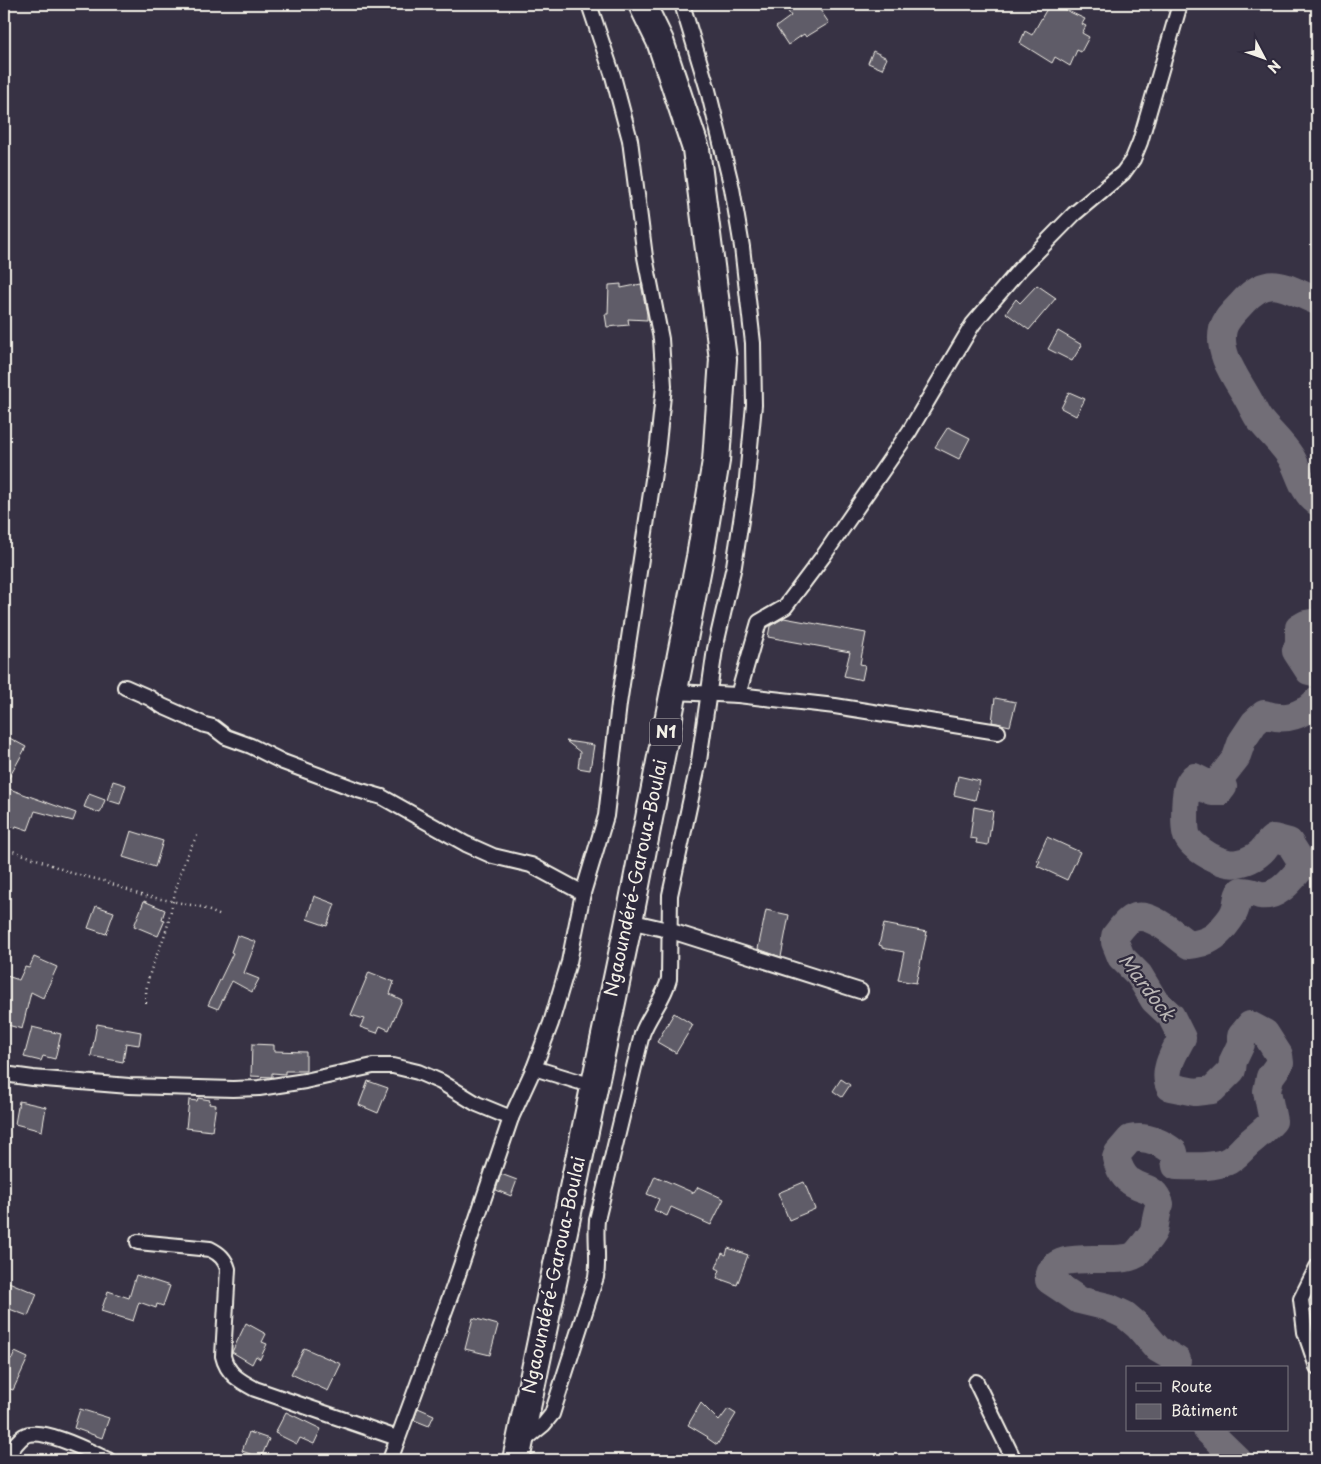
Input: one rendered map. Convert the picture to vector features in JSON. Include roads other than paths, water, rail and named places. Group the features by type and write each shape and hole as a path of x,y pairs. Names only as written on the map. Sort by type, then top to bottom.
{"highway":[{"name":"Ngaoundéré-Garoua-Boulai","path":"518,1452 674,692 716,461 723,359 696,149 660,41 642,4"}],"street":[{"path":"390,1460 454,1286 511,1118 534,1068 551,1023 569,962 583,892 606,816 618,704 658,453 664,386 661,339 645,257 630,140 613,76 589,4"},
{"path":"518,1452 552,1414 596,1277 598,1264 597,1220 624,1105 642,1034 667,988 669,979 668,930 670,895 699,761 715,649 734,566 746,488 754,405 754,343 742,247 732,188 708,90 682,4"},
{"path":"738,695 759,622 785,607 824,555 914,425 974,324 1021,268 1074,214 1123,173 1133,159 1140,142 1180,4"},
{"path":"125,687 205,726 213,727 226,737 251,746 283,762 382,797 466,844 494,856 531,865 583,892"},
{"path":"674,692 738,695 835,706 998,732"},
{"path":"628,921 668,930 860,991"},
{"path":"4,1074 129,1086 233,1089 260,1088 305,1081 373,1066 393,1066 418,1072 441,1082 477,1104 511,1118"},
{"path":"534,1068 593,1086"},
{"path":"138,1242 210,1249 218,1253 225,1260 228,1269 223,1356 226,1367 234,1376 255,1389 397,1438"},
{"path":"1317,1267 1301,1299 1305,1332 1317,1367"},
{"path":"976,1382 1014,1460"},
{"path":"5,1460 20,1440 26,1435 35,1433 66,1442 108,1460"}],"waterway":[{"name":"Mardock","path":"1317,301 1288,288 1270,285 1262,288 1243,302 1229,318 1224,325 1222,338 1225,357 1229,366 1256,414 1287,452 1305,487 1317,502"},
{"name":"Mardock","path":"1317,622 1306,624 1299,628 1299,643 1296,651 1309,671 1317,673"},
{"name":"Mardock","path":"1175,1366 1173,1360 1177,1360 1158,1349 1138,1326 1125,1315 1108,1307 1079,1300 1049,1280 1052,1269 1060,1263 1071,1260 1126,1258 1135,1255 1154,1230 1160,1204 1151,1191 1125,1177 1116,1158 1118,1153 1130,1139 1142,1138 1159,1142 1174,1152 1176,1166 1208,1166 1230,1160 1273,1121 1267,1091 1270,1077 1280,1063 1279,1055 1265,1033 1250,1025 1241,1036 1241,1044 1233,1061 1232,1070 1212,1090 1195,1092 1170,1087 1167,1075 1168,1068 1182,1038 1171,1016 1154,1000 1139,975 1121,957 1115,942 1115,936 1128,921 1135,917 1143,917 1152,919 1189,945 1204,942 1215,936 1234,913 1241,891 1260,895 1273,894 1294,877 1302,867 1301,861 1289,842 1274,838 1257,855 1232,864 1217,860 1195,846 1190,841 1186,832 1186,794 1190,781 1194,777 1204,782 1206,789 1212,792 1219,792 1223,787 1221,782 1222,776 1236,758 1242,741 1254,723 1264,714 1274,717 1289,717 1299,714 1317,701"},
{"name":"Mardock","path":"1209,1432 1238,1460"}]}
